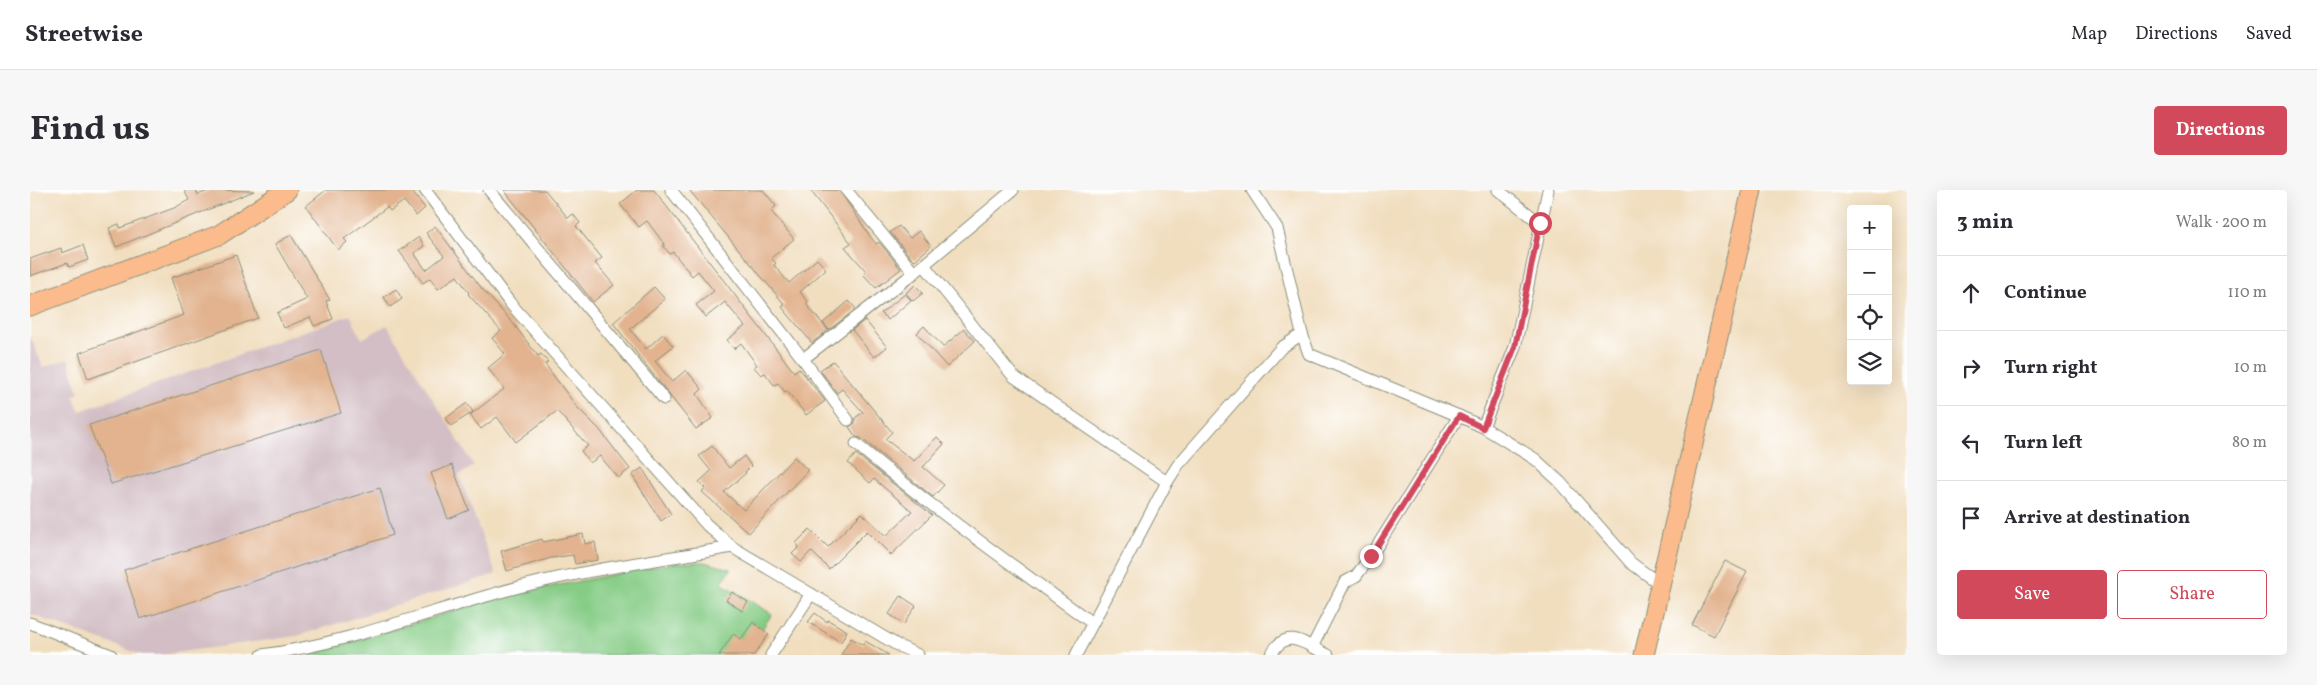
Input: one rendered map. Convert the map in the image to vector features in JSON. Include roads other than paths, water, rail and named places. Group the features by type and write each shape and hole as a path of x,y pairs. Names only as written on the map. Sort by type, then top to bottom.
{"main road":[{"path":"30,306 219,235 287,190"},
{"path":"1644,655 1752,190"}],"street":[{"path":"425,190 452,229 517,310 707,525 732,547 918,655"},
{"path":"489,190 664,399"},
{"path":"671,190 803,359 848,420"},
{"path":"846,190 914,273"},
{"path":"803,359 914,273 1013,190"},
{"path":"1252,190 1277,228 1302,334 1309,354 1459,416 1535,459 1560,482 1631,563 1660,584"},
{"path":"1498,190 1540,223"},
{"path":"1483,428 1515,347 1548,190"},
{"path":"924,264 1013,376 1167,482"},
{"path":"1076,655 1167,482 1178,466 1281,348 1302,334"},
{"path":"1312,647 1345,582 1356,576 1371,556 1459,416"},
{"path":"856,444 900,481 981,543 1092,623"},
{"path":"262,655 297,650 397,624 498,593 542,582 732,547"},
{"path":"771,655 811,594"},
{"path":"30,623 111,655"},
{"path":"1271,655 1278,643 1292,638 1328,655"}]}
